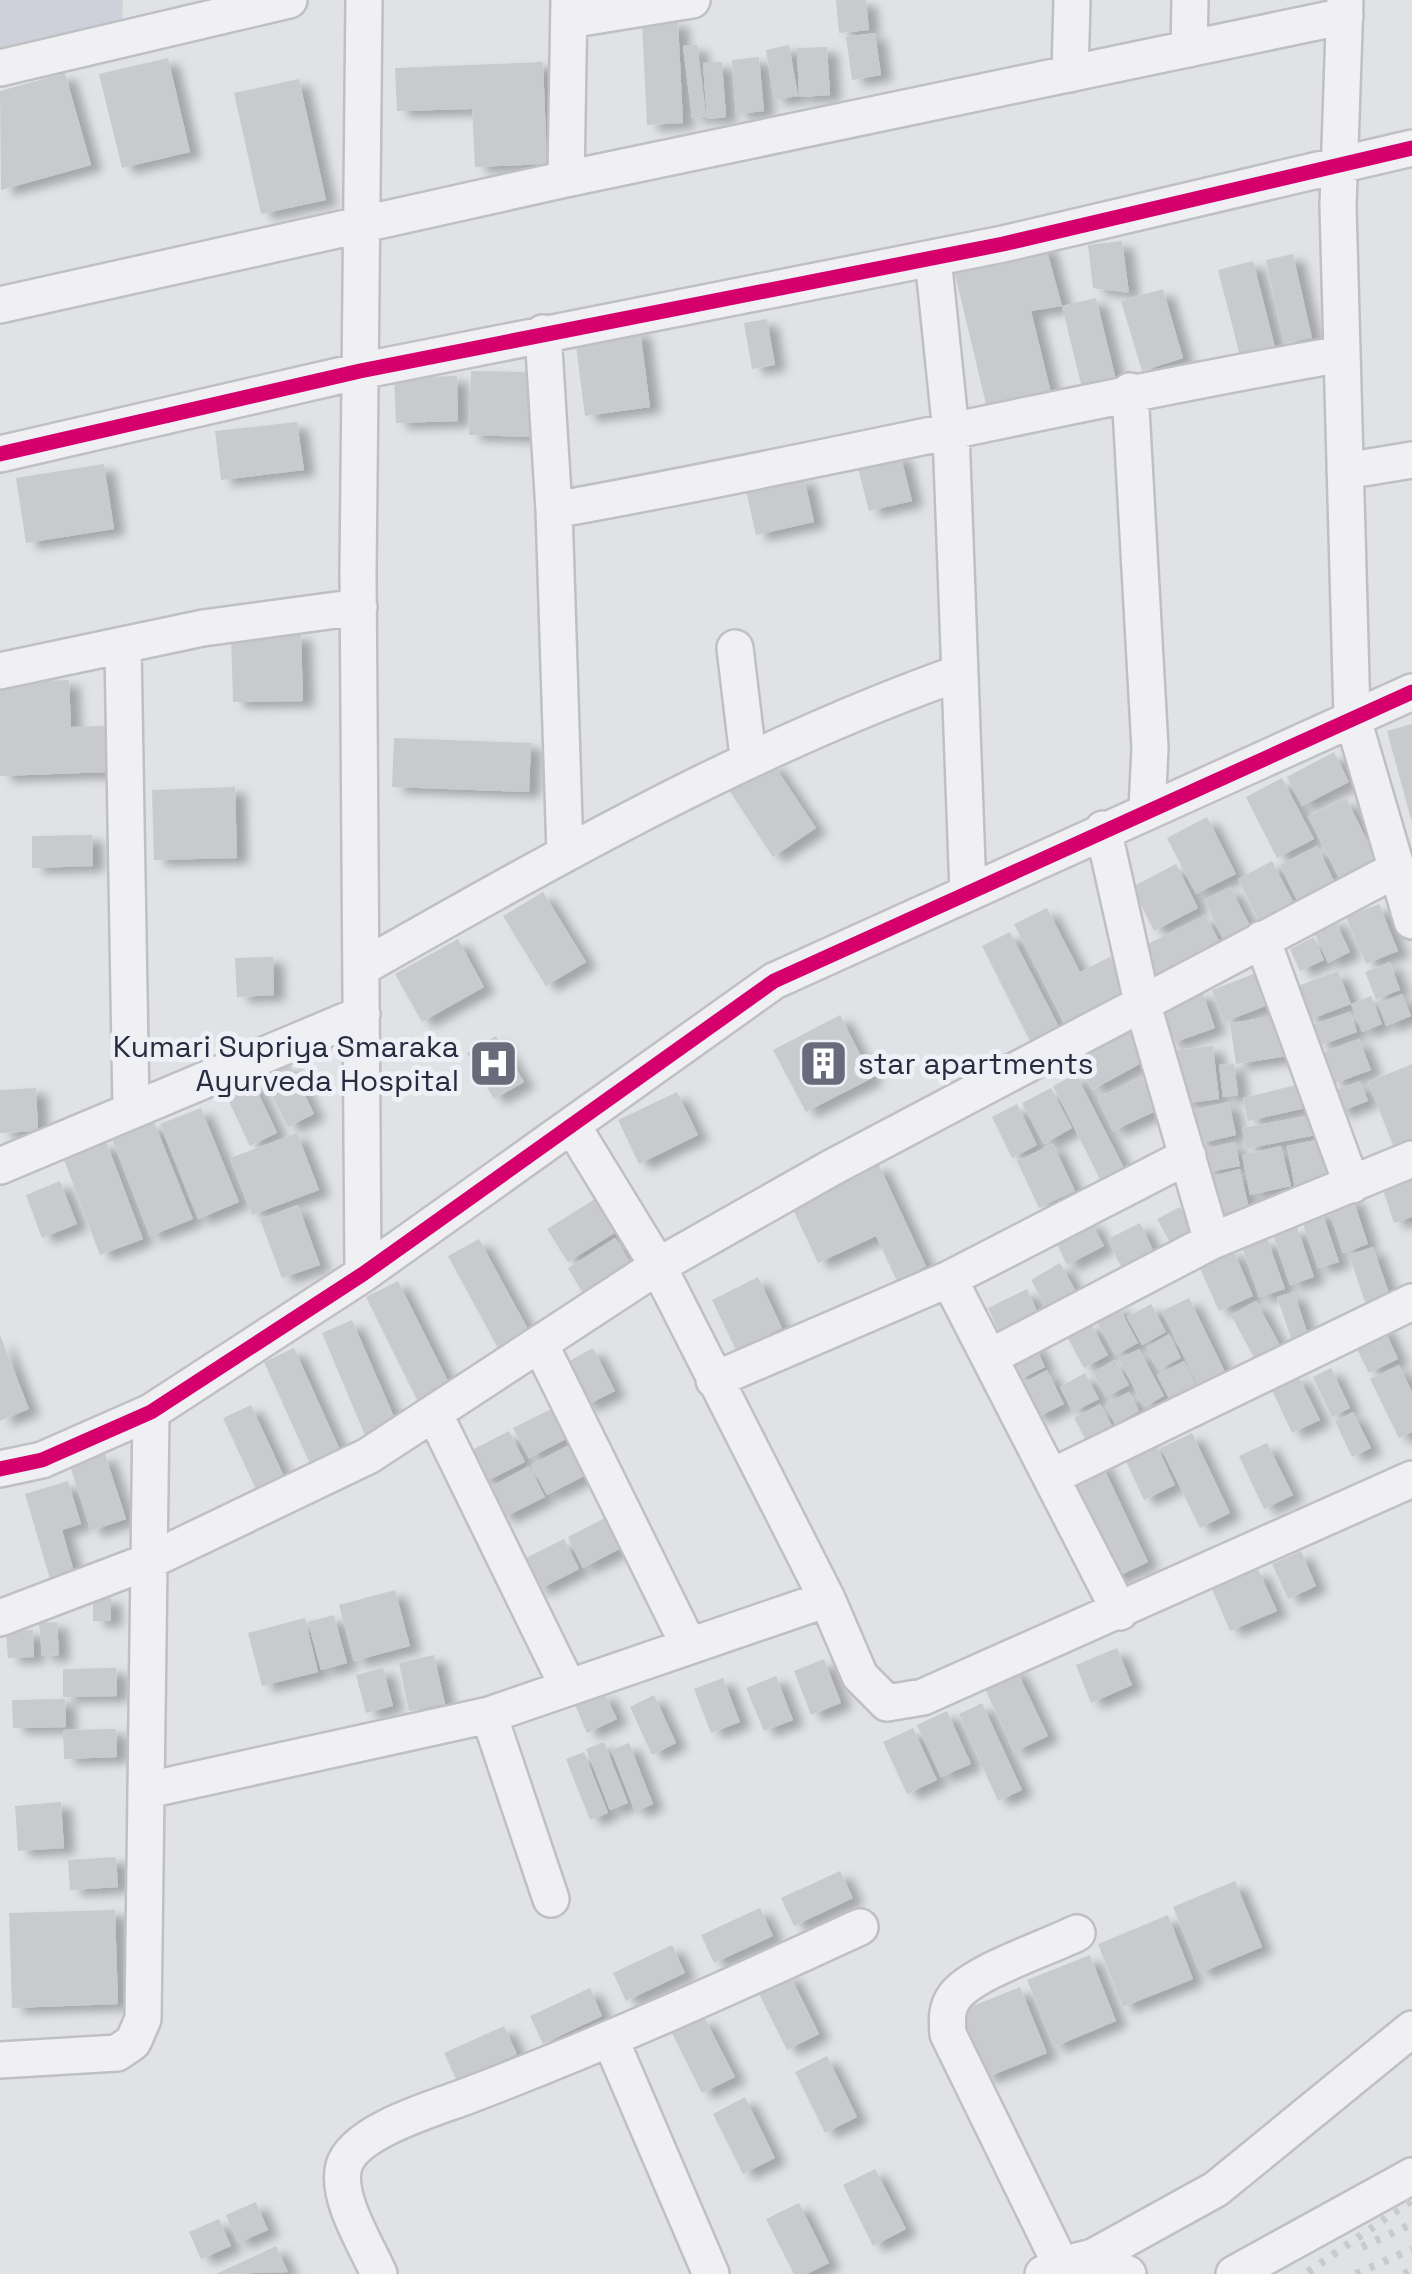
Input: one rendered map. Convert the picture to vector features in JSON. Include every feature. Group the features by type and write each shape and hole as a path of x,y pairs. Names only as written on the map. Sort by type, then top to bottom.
{"street":[{"path":"0,68 133,17 288,0"},
{"path":"363,1274 359,607 364,0"},
{"path":"566,179 569,10 692,0"},
{"path":"1070,74 1072,0"},
{"path":"1189,49 1190,0"},
{"path":"0,304 566,179 1189,49 1345,8 1339,164 1352,716 1412,921"},
{"path":"0,454 360,371 933,258 1412,148"},
{"path":"933,258 951,432 968,892"},
{"path":"543,333 554,510 564,852"},
{"path":"554,510 736,479 1130,390 1342,354"},
{"path":"1130,390 1150,748 1147,810"},
{"path":"1345,472 1412,460"},
{"path":"0,671 203,628 359,607"},
{"path":"124,647 131,1108"},
{"path":"735,648 748,757"},
{"path":"361,968 564,852 748,757 959,673"},
{"path":"0,1469 42,1460 151,1412 363,1274 774,981 1412,692"},
{"path":"1103,829 1142,1002 1212,1240"},
{"path":"0,1618 147,1562 368,1456 658,1266 1142,1002 1397,869"},
{"path":"1262,938 1352,1185"},
{"path":"0,1166 362,1014"},
{"path":"572,1127 658,1266 826,1599 860,1676 887,1703 923,1697 1412,1480"},
{"path":"714,1380 949,1279 1188,1156"},
{"path":"990,1357 1212,1240 1412,1160"},
{"path":"949,1279 1120,1612"},
{"path":"1051,1477 1412,1302"},
{"path":"540,1344 689,1646"},
{"path":"0,2060 100,2057 133,2042 142,2019 146,1984 151,1412"},
{"path":"434,1413 568,1687"},
{"path":"148,1790 489,1716 826,1599"},
{"path":"489,1716 551,1900"},
{"path":"379,2274 344,2188 344,2166 364,2141 402,2121 611,2041 860,1927"},
{"path":"1066,2265 948,2034 947,2012 956,1995 971,1983 1077,1933"},
{"path":"1066,2265 1216,2188 1412,2029"},
{"path":"611,2041 710,2274"},
{"path":"1234,2274 1412,2176"},
{"path":"1066,2265 1128,2274"}],"shaded area":[{"path":"0,0 123,0 122,20 0,49"}],"building":[{"path":"836,0 866,0 869,30 839,33"},
{"path":"678,21 683,123 647,125 642,23"},
{"path":"875,33 881,75 852,80 846,37"},
{"path":"697,45 706,116 692,118 683,46"},
{"path":"789,45 798,96 774,100 766,50"},
{"path":"827,47 830,95 799,97 797,48"},
{"path":"759,57 764,111 736,114 732,60"},
{"path":"168,58 190,152 122,168 99,74"},
{"path":"543,62 547,164 475,167 472,109 397,111 395,68"},
{"path":"722,62 726,117 707,119 703,63"},
{"path":"65,73 91,165 1,190 0,91"},
{"path":"299,79 326,200 261,214 234,93"},
{"path":"1122,241 1129,293 1093,288 1088,245"},
{"path":"1045,244 1062,306 1031,311 1051,393 987,408 953,266"},
{"path":"1293,254 1312,338 1284,343 1266,260"},
{"path":"1253,261 1275,347 1240,356 1218,270"},
{"path":"1163,289 1183,358 1142,371 1121,301"},
{"path":"1096,298 1116,380 1082,388 1062,306"},
{"path":"767,319 775,365 752,369 744,323"},
{"path":"640,330 650,407 585,416 575,338"},
{"path":"471,371 536,372 534,437 469,435"},
{"path":"457,376 458,421 396,423 394,378"},
{"path":"297,422 304,470 221,480 215,431"},
{"path":"900,453 912,501 869,511 857,464"},
{"path":"104,464 114,529 26,543 16,478"},
{"path":"804,477 814,522 756,535 746,490"},
{"path":"301,634 303,701 233,702 231,636"},
{"path":"69,680 71,727 107,726 108,772 0,776 0,682"},
{"path":"1412,724 1412,819 1411,819 1387,731"},
{"path":"394,738 531,743 529,792 392,787"},
{"path":"1334,752 1349,782 1302,806 1287,777"},
{"path":"772,762 816,828 773,857 729,790"},
{"path":"1282,778 1314,839 1277,858 1246,797"},
{"path":"235,787 237,858 154,860 152,790"},
{"path":"1346,798 1379,864 1342,883 1308,817"},
{"path":"1207,817 1236,874 1196,894 1167,838"},
{"path":"92,835 93,866 32,868 32,836"},
{"path":"1317,846 1336,885 1299,904 1280,865"},
{"path":"1272,861 1299,913 1264,931 1238,879"},
{"path":"1176,864 1198,908 1154,931 1132,887"},
{"path":"1230,887 1255,935 1228,949 1204,900"},
{"path":"543,892 586,962 546,986 503,916"},
{"path":"1379,904 1398,951 1366,964 1346,917"},
{"path":"1047,908 1080,972 1110,957 1131,998 1068,1030 1014,924"},
{"path":"1205,915 1224,950 1161,983 1142,947"},
{"path":"1334,918 1350,952 1328,963 1312,928"},
{"path":"1010,932 1059,1027 1030,1041 982,946"},
{"path":"1314,937 1324,960 1300,971 1290,949"},
{"path":"458,939 484,987 422,1022 395,974"},
{"path":"273,957 274,995 237,997 235,958"},
{"path":"1390,962 1400,990 1376,999 1365,972"},
{"path":"1338,971 1351,1004 1308,1020 1295,987"},
{"path":"1256,973 1268,1005 1224,1022 1212,990"},
{"path":"1202,991 1215,1028 1170,1044 1157,1007"},
{"path":"1402,994 1411,1016 1386,1026 1378,1004"},
{"path":"1371,996 1382,1024 1362,1032 1351,1004"},
{"path":"1350,1012 1357,1032 1319,1046 1311,1025"},
{"name":"star apartments","path":"840,1015 872,1078 806,1112 773,1050"},
{"path":"1281,1015 1288,1056 1236,1064 1230,1023"},
{"path":"1130,1024 1149,1059 1092,1090 1074,1054"},
{"path":"496,1036 524,1082 494,1099 467,1053"},
{"path":"1359,1039 1371,1070 1333,1084 1321,1053"},
{"path":"1213,1046 1219,1099 1181,1104 1175,1050"},
{"path":"290,1064 314,1114 288,1127 263,1077"},
{"path":"1234,1064 1238,1095 1223,1097 1219,1065"},
{"path":"1412,1064 1412,1143 1395,1150 1368,1082"},
{"path":"1076,1074 1124,1168 1100,1179 1053,1086"},
{"path":"1142,1077 1158,1110 1113,1131 1098,1098"},
{"path":"1360,1081 1368,1101 1339,1112 1331,1092"},
{"path":"253,1082 277,1133 250,1146 226,1095"},
{"path":"1300,1084 1306,1108 1248,1121 1243,1098"},
{"path":"36,1088 38,1131 0,1133 0,1090"},
{"path":"1051,1088 1072,1128 1044,1144 1022,1103"},
{"path":"677,1092 698,1135 639,1164 618,1120"},
{"path":"1229,1102 1236,1135 1197,1144 1189,1111"},
{"path":"1017,1104 1037,1145 1012,1158 992,1117"},
{"path":"201,1108 239,1202 198,1219 160,1124"},
{"path":"1318,1114 1321,1134 1246,1149 1242,1128"},
{"path":"154,1122 193,1219 150,1236 112,1139"},
{"path":"297,1133 319,1190 252,1215 230,1158"},
{"path":"1321,1139 1329,1182 1295,1188 1287,1146"},
{"path":"106,1141 143,1239 100,1255 63,1157"},
{"path":"1235,1142 1240,1166 1204,1173 1199,1150"},
{"path":"1053,1144 1075,1191 1039,1208 1017,1161"},
{"path":"1281,1146 1291,1186 1250,1195 1242,1155"},
{"path":"878,1163 926,1266 897,1281 876,1236 818,1263 791,1205"},
{"path":"1240,1169 1250,1213 1215,1221 1204,1178"},
{"path":"1412,1176 1412,1217 1394,1223 1381,1184"},
{"path":"60,1181 77,1224 42,1238 26,1195"},
{"path":"1352,1196 1368,1244 1343,1253 1327,1205"},
{"path":"595,1199 616,1232 568,1262 547,1229"},
{"path":"298,1205 320,1265 282,1278 260,1219"},
{"path":"1180,1207 1198,1240 1176,1253 1157,1219"},
{"path":"1321,1209 1339,1262 1318,1268 1300,1215"},
{"path":"1090,1220 1104,1246 1067,1265 1054,1238"},
{"path":"1140,1223 1156,1256 1124,1273 1108,1239"},
{"path":"1297,1227 1314,1277 1290,1285 1273,1235"},
{"path":"615,1238 636,1271 588,1302 568,1268"},
{"path":"1267,1238 1285,1289 1259,1297 1242,1246"},
{"path":"479,1239 535,1342 504,1359 448,1256"},
{"path":"1373,1247 1389,1293 1365,1302 1349,1255"},
{"path":"1233,1249 1253,1296 1219,1311 1198,1264"},
{"path":"1060,1263 1077,1293 1048,1310 1031,1280"},
{"path":"758,1277 782,1328 736,1350 712,1300"},
{"path":"398,1281 454,1393 422,1410 366,1297"},
{"path":"1027,1289 1042,1322 1003,1341 988,1308"},
{"path":"1294,1292 1310,1341 1294,1347 1277,1297"},
{"path":"1189,1298 1225,1372 1198,1386 1162,1311"},
{"path":"1256,1301 1282,1349 1257,1363 1231,1315"},
{"path":"1117,1304 1138,1343 1115,1355 1094,1317"},
{"path":"1151,1304 1166,1332 1142,1345 1127,1317"},
{"path":"352,1320 398,1426 367,1440 322,1333"},
{"path":"1090,1322 1108,1355 1084,1368 1066,1335"},
{"path":"1382,1324 1398,1359 1369,1373 1352,1339"},
{"path":"1169,1334 1181,1358 1158,1370 1146,1347"},
{"path":"0,1335 29,1409 0,1421"},
{"path":"1033,1342 1045,1367 1017,1381 1005,1356"},
{"path":"294,1348 341,1452 311,1466 264,1362"},
{"path":"593,1348 615,1391 585,1406 564,1364"},
{"path":"1139,1349 1164,1396 1144,1407 1119,1359"},
{"path":"1115,1360 1129,1385 1106,1397 1093,1372"},
{"path":"1184,1361 1199,1390 1172,1404 1157,1375"},
{"path":"1399,1365 1412,1392 1412,1432 1399,1438 1370,1379"},
{"path":"1331,1368 1350,1408 1332,1417 1313,1377"},
{"path":"1047,1370 1064,1404 1036,1418 1019,1385"},
{"path":"1085,1373 1099,1399 1073,1412 1060,1387"},
{"path":"1298,1375 1320,1420 1292,1433 1271,1388"},
{"path":"1129,1392 1139,1411 1115,1424 1105,1405"},
{"path":"1100,1404 1112,1426 1086,1440 1074,1418"},
{"path":"251,1405 288,1485 260,1498 223,1418"},
{"path":"555,1407 570,1437 529,1458 513,1428"},
{"path":"1353,1412 1371,1448 1352,1457 1335,1421"},
{"path":"509,1431 525,1462 483,1483 468,1452"},
{"path":"1192,1433 1230,1513 1200,1528 1161,1448"},
{"path":"1155,1442 1175,1485 1144,1500 1124,1457"},
{"path":"573,1443 588,1474 547,1495 531,1465"},
{"path":"1267,1443 1293,1495 1264,1509 1239,1456"},
{"path":"105,1454 126,1519 91,1531 70,1466"},
{"path":"1100,1460 1148,1562 1112,1579 1063,1478"},
{"path":"529,1466 545,1497 503,1518 488,1488"},
{"path":"68,1481 81,1524 62,1530 74,1572 50,1579 25,1494"},
{"path":"609,1516 625,1546 583,1568 568,1537"},
{"path":"564,1539 579,1569 538,1590 522,1560"},
{"path":"1301,1551 1316,1586 1288,1599 1272,1564"},
{"path":"1258,1569 1277,1611 1230,1631 1212,1589"},
{"path":"395,1590 410,1646 354,1661 339,1605"},
{"path":"93,1598 111,1598 111,1621 93,1621"},
{"path":"334,1615 347,1663 321,1670 308,1622"},
{"path":"305,1618 318,1672 262,1686 248,1633"},
{"path":"57,1622 59,1655 42,1656 39,1623"},
{"path":"33,1630 34,1657 8,1658 6,1631"},
{"path":"1117,1648 1132,1685 1091,1703 1076,1665"},
{"path":"434,1655 445,1704 409,1711 399,1663"},
{"path":"824,1659 841,1703 811,1715 794,1671"},
{"path":"1015,1667 1048,1736 1014,1752 982,1682"},
{"path":"116,1668 117,1696 63,1697 63,1669"},
{"path":"383,1668 393,1706 366,1713 356,1675"},
{"path":"776,1676 793,1720 764,1731 746,1688"},
{"path":"723,1678 740,1722 711,1733 694,1689"},
{"path":"604,1692 617,1719 587,1733 575,1705"},
{"path":"654,1695 676,1743 652,1755 630,1707"},
{"path":"65,1699 66,1727 13,1728 12,1700"},
{"path":"982,1703 1022,1790 998,1801 959,1714"},
{"path":"947,1711 971,1764 941,1777 917,1725"},
{"path":"913,1728 937,1780 907,1794 883,1742"},
{"path":"116,1729 117,1757 64,1759 63,1730"},
{"path":"604,1742 628,1803 610,1810 586,1749"},
{"path":"629,1743 653,1804 635,1812 611,1750"},
{"path":"584,1752 608,1813 590,1820 566,1759"},
{"path":"61,1802 64,1848 18,1851 15,1806"},
{"path":"116,1857 118,1887 70,1890 68,1860"},
{"path":"840,1871 853,1898 794,1926 781,1898"},
{"path":"1235,1881 1262,1947 1200,1973 1173,1907"},
{"path":"760,1908 773,1936 714,1963 701,1935"},
{"path":"115,1910 118,2004 12,2008 9,1913"},
{"path":"1168,1915 1193,1979 1123,2007 1098,1944"},
{"path":"672,1945 685,1973 626,2001 613,1973"},
{"path":"1090,1955 1116,2021 1054,2047 1027,1980"},
{"path":"789,1973 819,2034 787,2050 757,1990"},
{"path":"1020,1987 1047,2053 985,2078 958,2012"},
{"path":"590,1988 602,2016 543,2044 530,2016"},
{"path":"704,2017 735,2077 702,2093 672,2033"},
{"path":"504,2026 517,2054 457,2081 444,2053"},
{"path":"827,2056 857,2117 825,2133 795,2072"},
{"path":"745,2097 775,2158 743,2174 713,2114"},
{"path":"875,2169 906,2229 873,2246 843,2185"},
{"path":"256,2202 268,2230 238,2243 226,2215"},
{"path":"799,2203 829,2263 807,2274 794,2274 766,2219"},
{"path":"219,2219 231,2246 201,2259 189,2232"},
{"path":"276,2246 288,2272 216,2274"}],"railway":[{"path":"1308,2272 1412,2200"},
{"path":"1362,2247 1412,2224"},
{"path":"1356,2274 1412,2249"},
{"path":"1404,2274 1412,2270"}],"cycle path":[{"path":"0,454 360,371 1003,244 1412,148"},
{"path":"0,1469 42,1460 151,1412 363,1274 774,981 1412,692"}],"place":[{"name":"Kumari Supriya Smaraka Ayurveda Hospital","path":"494,1064"},
{"name":"star apartments","path":"823,1064"}]}
